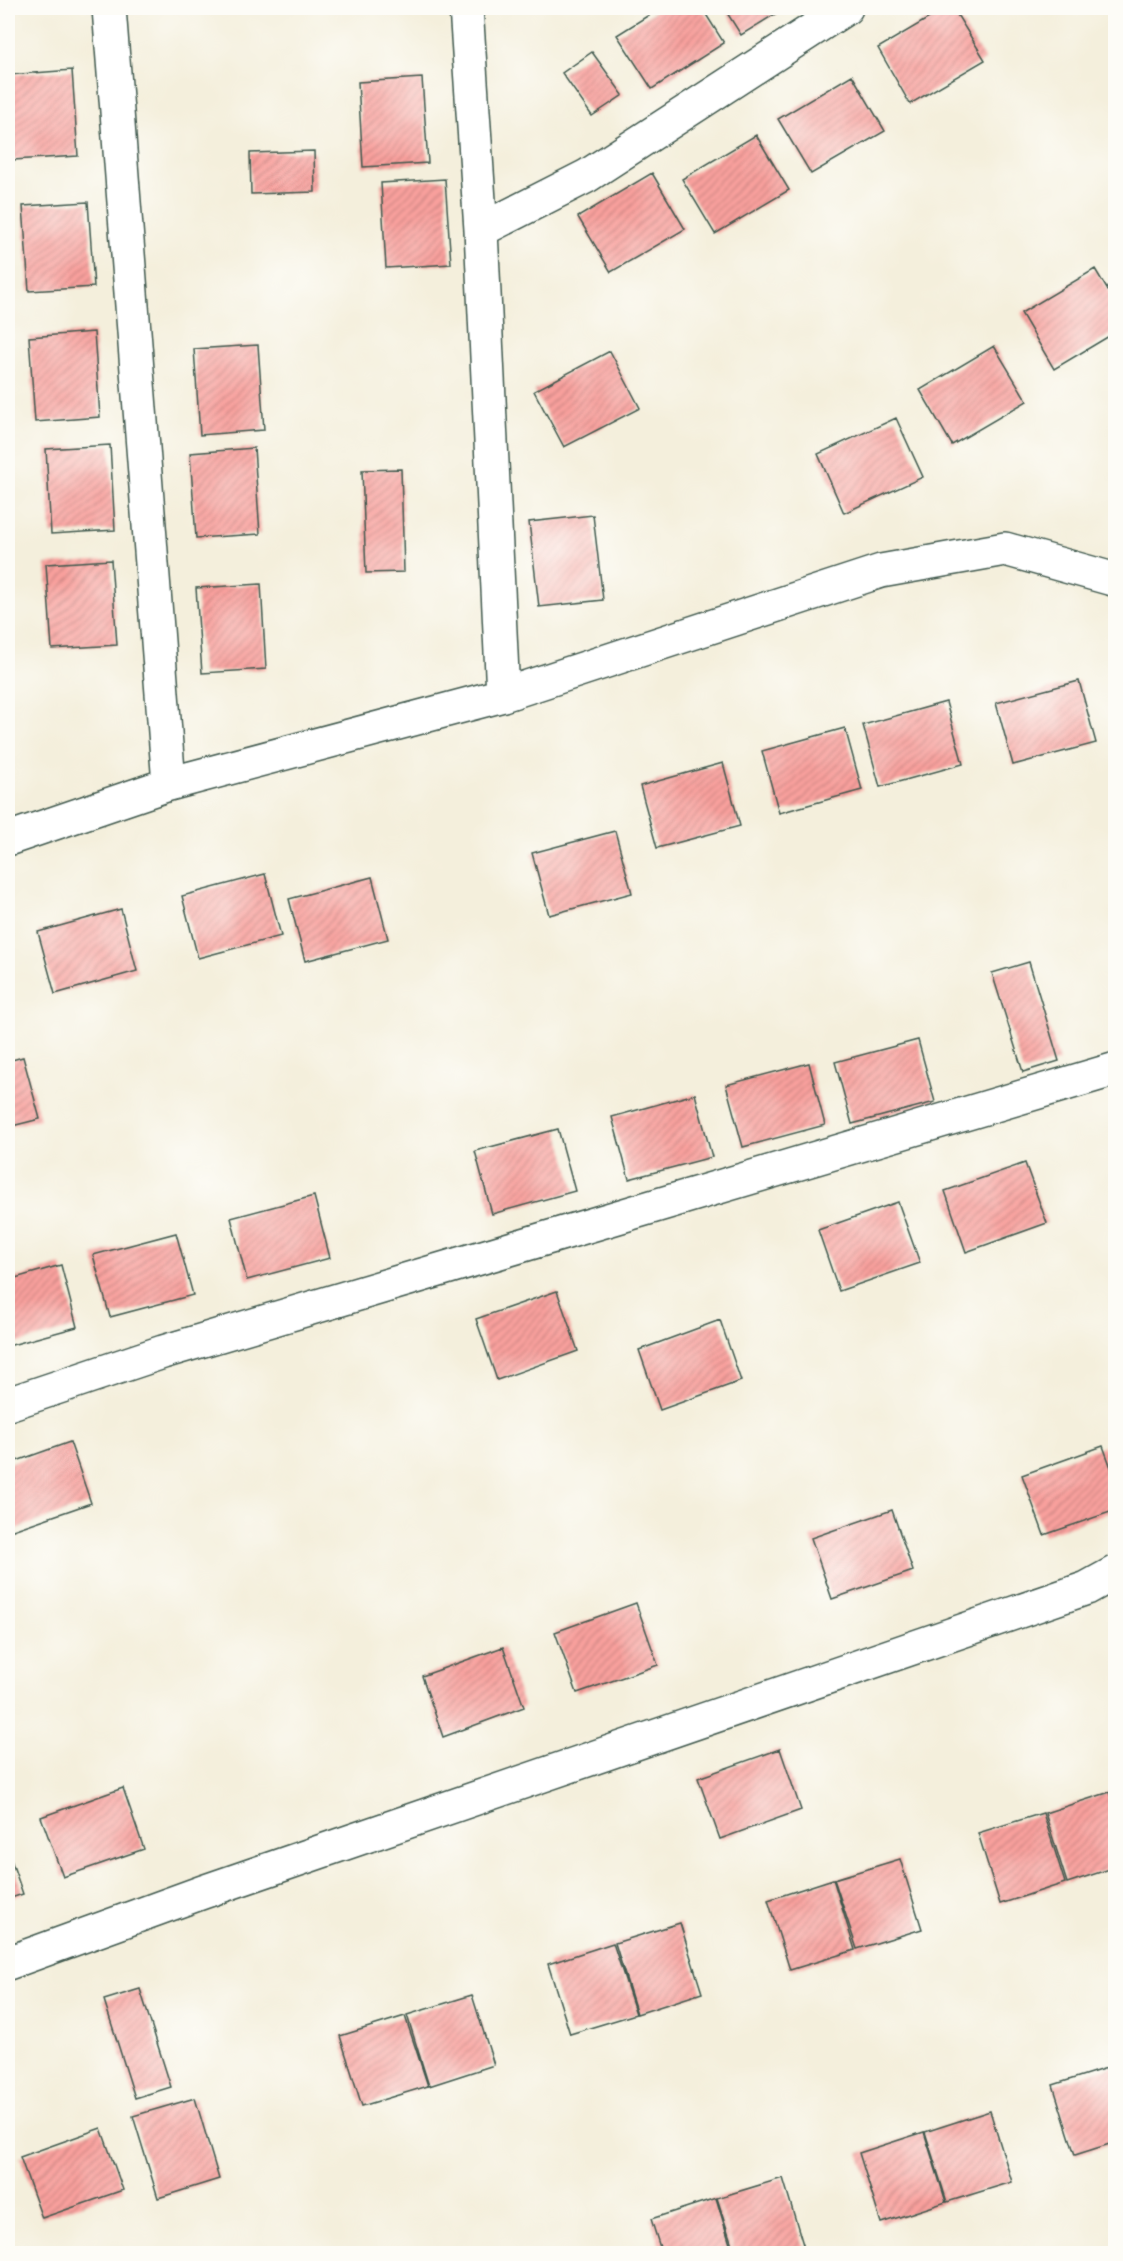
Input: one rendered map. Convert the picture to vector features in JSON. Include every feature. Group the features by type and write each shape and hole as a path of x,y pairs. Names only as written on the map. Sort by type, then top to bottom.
{"street":[{"path":"109,8 169,784"},
{"path":"466,8 481,230 503,695"},
{"path":"481,230 587,176 846,8"},
{"path":"8,839 169,784 503,695 881,572 1005,549 1116,580"},
{"path":"8,1404 163,1352 1116,1069"},
{"path":"8,1963 203,1892 1087,1588 1116,1572"}],"building":[{"path":"660,8 702,8 724,43 652,89 617,35"},
{"path":"724,8 785,8 741,35"},
{"path":"946,8 953,8 985,60 910,104 878,48"},
{"path":"592,52 623,95 592,116 562,73"},
{"path":"72,70 78,156 13,160 8,75"},
{"path":"852,75 885,131 811,174 778,119"},
{"path":"422,78 428,163 363,167 358,82"},
{"path":"756,135 789,190 715,234 682,179"},
{"path":"314,151 315,192 251,194 250,153"},
{"path":"652,173 685,229 611,272 578,217"},
{"path":"445,179 451,264 386,268 381,183"},
{"path":"88,202 94,287 29,291 23,206"},
{"path":"1095,269 1116,304 1116,332 1054,369 1021,313"},
{"path":"94,332 100,417 35,422 29,337"},
{"path":"258,345 264,430 200,435 194,349"},
{"path":"994,346 1027,401 952,445 920,390"},
{"path":"610,351 640,408 564,447 534,391"},
{"path":"896,418 923,477 844,513 818,454"},
{"path":"110,445 115,530 51,534 46,449"},
{"path":"254,448 260,534 196,538 190,453"},
{"path":"401,469 404,572 366,573 362,470"},
{"path":"593,515 603,600 539,607 529,522"},
{"path":"111,560 117,645 52,649 46,564"},
{"path":"261,584 266,669 202,673 196,588"},
{"path":"1079,681 1096,743 1013,765 996,703"},
{"path":"946,702 963,764 880,787 863,725"},
{"path":"845,728 862,790 779,813 762,751"},
{"path":"723,763 740,826 657,848 640,786"},
{"path":"615,831 632,893 549,915 532,853"},
{"path":"265,874 281,936 198,958 182,896"},
{"path":"372,877 388,939 305,961 289,899"},
{"path":"121,909 137,971 55,994 38,932"},
{"path":"1029,962 1059,1061 1023,1072 992,973"},
{"path":"918,1040 935,1102 852,1124 835,1062"},
{"path":"23,1057 40,1119 8,1127 8,1061"},
{"path":"809,1063 825,1125 743,1147 726,1085"},
{"path":"695,1094 712,1157 629,1179 612,1117"},
{"path":"558,1129 575,1191 492,1214 475,1151"},
{"path":"1025,1163 1047,1223 966,1252 945,1191"},
{"path":"314,1196 330,1258 247,1280 231,1218"},
{"path":"898,1202 920,1263 839,1291 818,1230"},
{"path":"176,1233 193,1295 110,1317 93,1255"},
{"path":"61,1265 77,1327 8,1346 8,1280"},
{"path":"557,1291 578,1351 497,1380 476,1319"},
{"path":"720,1320 741,1381 660,1410 639,1350"},
{"path":"70,1442 91,1503 10,1531 8,1525 8,1464"},
{"path":"1103,1446 1116,1481 1116,1510 1044,1535 1022,1475"},
{"path":"892,1510 913,1571 832,1599 811,1538"},
{"path":"636,1603 658,1665 577,1693 555,1632"},
{"path":"503,1647 524,1707 443,1737 422,1676"},
{"path":"780,1749 801,1810 720,1839 698,1778"},
{"path":"123,1788 144,1849 63,1877 41,1817"},
{"path":"1110,1792 1116,1809 1116,1867 1067,1883 1045,1813"},
{"path":"1043,1813 1065,1883 1000,1904 978,1833"},
{"path":"8,1851 23,1894 8,1899"},
{"path":"900,1859 922,1929 857,1949 834,1879"},
{"path":"833,1879 855,1950 790,1970 768,1900"},
{"path":"680,1923 702,1993 637,2014 615,1943"},
{"path":"613,1943 636,2014 570,2034 548,1964"},
{"path":"140,1989 171,2087 135,2098 104,2000"},
{"path":"472,1995 494,2065 429,2086 407,2015"},
{"path":"405,2016 428,2086 362,2106 340,2036"},
{"path":"1116,2065 1116,2142 1075,2155 1053,2085"},
{"path":"195,2098 219,2179 158,2198 133,2116"},
{"path":"990,2111 1012,2182 947,2202 925,2132"},
{"path":"101,2128 123,2190 42,2218 20,2157"},
{"path":"924,2132 946,2202 881,2223 859,2153"},
{"path":"783,2178 804,2248 788,2254 735,2254 717,2198"},
{"path":"716,2198 733,2254 662,2254 651,2219"}]}
